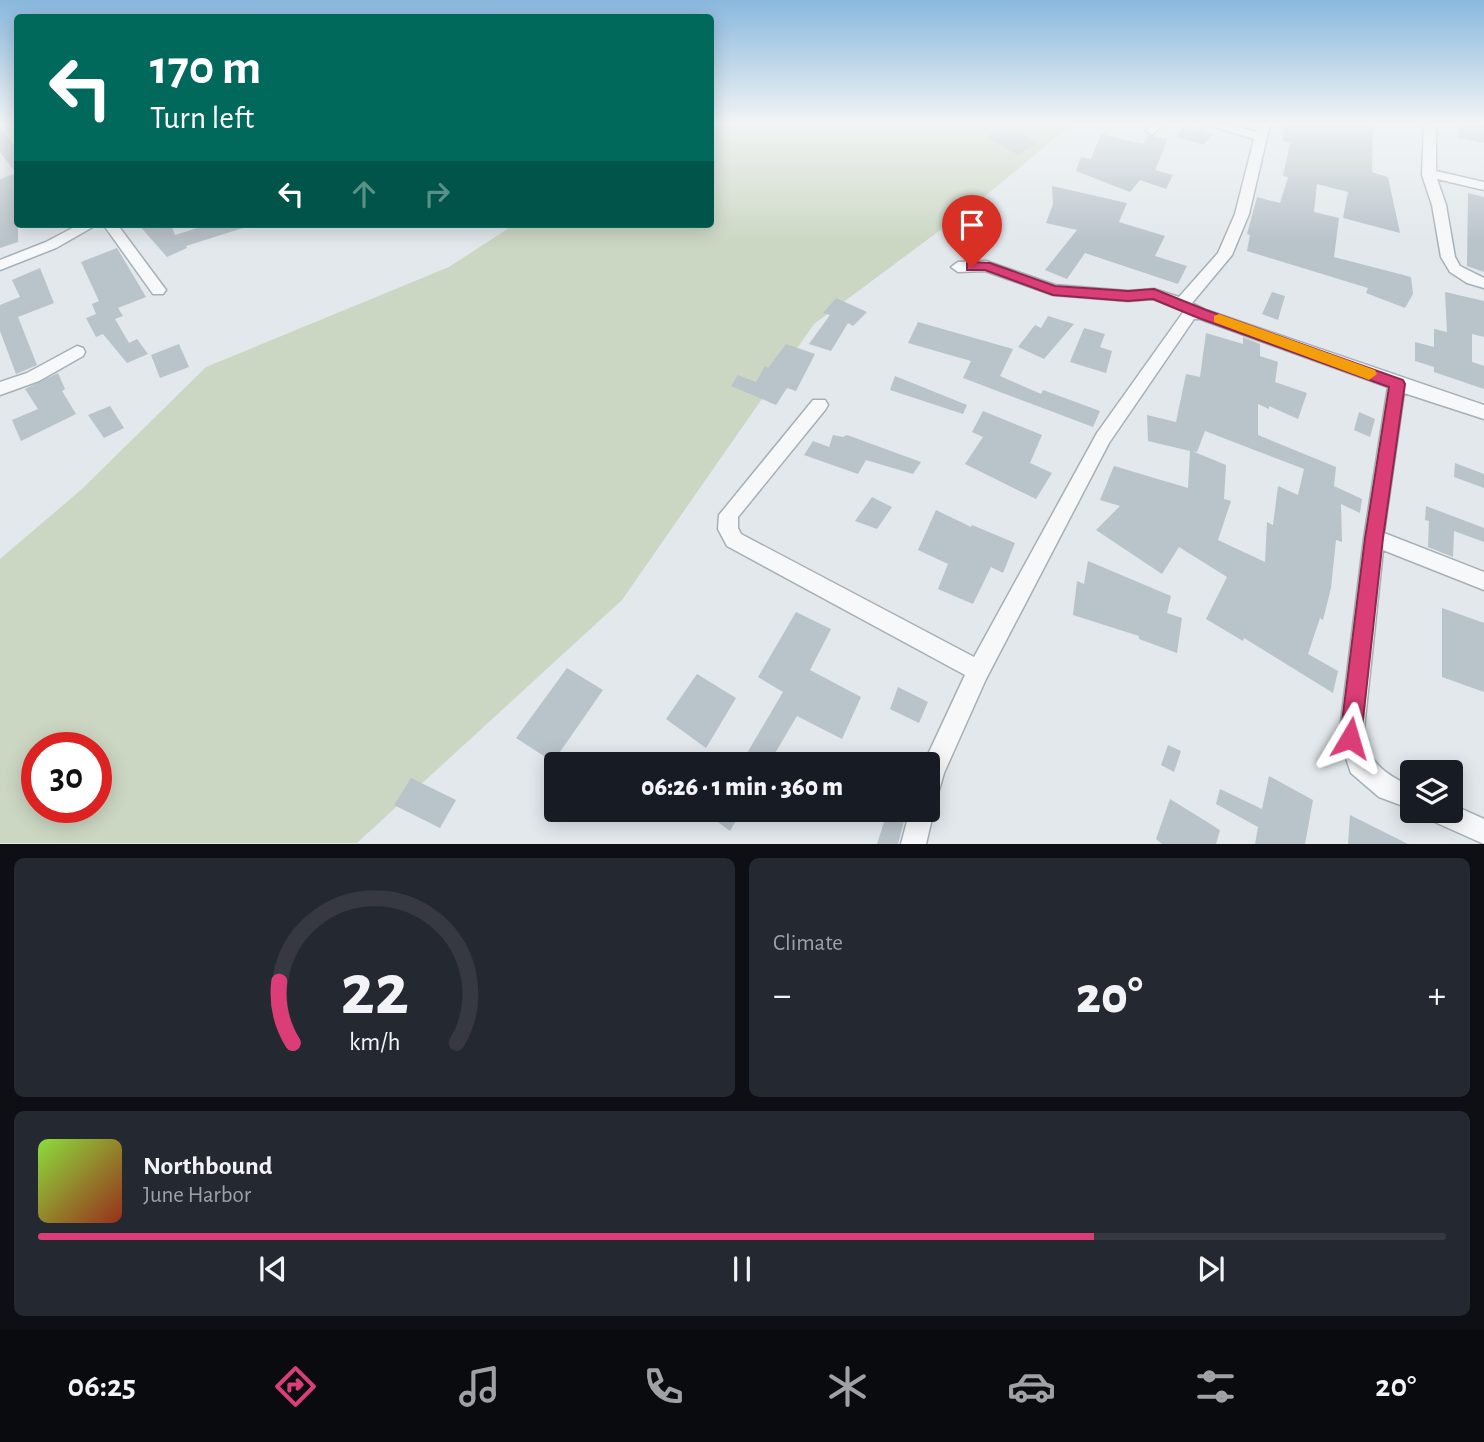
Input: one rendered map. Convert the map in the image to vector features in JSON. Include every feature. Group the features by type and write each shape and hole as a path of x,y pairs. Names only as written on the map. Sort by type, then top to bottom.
{"street":[{"path":"1182,304 1225,256 1242,214 1254,163"},
{"path":"1430,163 1448,257 1455,269 1472,280 1484,283"},
{"path":"1430,174 1484,186"},
{"path":"0,265 51,245 83,228"},
{"path":"113,228 158,289"},
{"path":"958,267 986,266 1053,290 1128,296 1154,294 1201,314 1484,412"},
{"path":"940,754 978,671 1103,439 1190,314 1201,314"},
{"path":"0,389 33,377 77,352"},
{"path":"1397,384 1374,538 1350,738 1359,765 1388,788 1400,794"},
{"path":"819,405 729,515 728,528 734,540 978,671"},
{"path":"1374,538 1484,581"},
{"path":"913,844 919,822"},
{"path":"1463,822 1484,832"}],"green space":[{"path":"714,163 1025,163 978,202 814,324 622,600 357,843 0,843 0,559 82,489 206,367 449,267 509,228 714,228"}],"building":[{"path":"1079,163 1158,163 1155,170 1173,175 1166,189 1140,180 1130,192 1076,171"},
{"path":"1286,163 1372,163 1372,172 1388,177 1400,233 1343,218 1348,192 1317,184 1314,212 1339,218 1334,257 1411,277 1413,294 1405,308 1366,293 1368,288 1247,251 1250,235 1247,234 1257,197 1280,203 1288,177 1283,176"},
{"path":"14,174 14,228 18,228 18,242 0,248 0,179"},
{"path":"1052,186 1127,203 1119,222 1165,236 1155,256 1187,266 1178,284 1085,253 1067,279 1045,270 1077,230 1046,223 1053,204"},
{"path":"1468,193 1484,197 1484,272 1467,266"},
{"path":"142,228 172,228 175,235 197,228 243,228 186,246 187,248 167,257"},
{"path":"117,248 146,297 118,308 123,316 115,319 129,343 137,339 148,354 127,363 103,334 96,337 86,318 96,314 92,304 99,301 81,262"},
{"path":"40,268 54,303 18,317 37,365 16,374 0,331 0,305 20,297 12,280"},
{"path":"1272,292 1285,296 1278,320 1262,314"},
{"path":"1445,292 1484,301 1484,337 1472,334 1472,362 1484,366 1484,389 1434,372 1434,367 1415,361 1415,342 1434,347 1434,329 1447,332"},
{"path":"836,298 867,312 853,326 848,323 831,351 809,344 830,315 823,313"},
{"path":"1048,316 1074,324 1044,359 1018,347 1035,325 1041,328"},
{"path":"918,322 1013,349 1000,376 1041,394 1043,390 1100,411 1093,427 963,378 971,361 908,343"},
{"path":"1084,328 1105,334 1100,347 1112,351 1106,373 1070,362"},
{"path":"1206,333 1243,344 1243,337 1260,344 1260,356 1278,362 1275,382 1307,393 1298,419 1258,404 1258,435 1336,467 1334,486 1362,499 1360,513 1341,504 1342,542 1336,540 1331,588 1323,620 1320,618 1308,654 1338,671 1333,693 1244,638 1243,641 1206,619 1227,577 1179,547 1162,574 1096,530 1120,506 1100,500 1114,466 1188,488 1190,451 1148,441 1147,415 1176,422 1186,374 1200,377","holes":["1205,431 1304,469 1298,495 1278,486 1273,525 1267,522 1265,562 1218,540 1231,501 1224,499 1226,465 1192,451 1197,452"]},
{"path":"179,344 189,367 160,378 151,355"},
{"path":"786,344 815,354 796,391 787,388 776,405 731,386 738,375 756,382 765,366 768,368"},
{"path":"58,373 65,389 62,391 76,414 21,441 12,420 38,409 25,389"},
{"path":"895,376 967,405 963,414 890,390"},
{"path":"110,406 124,428 104,438 88,415"},
{"path":"983,411 1042,435 1030,463 1052,473 1036,499 965,464 983,437 972,432"},
{"path":"1359,412 1375,419 1370,437 1354,430"},
{"path":"833,435 847,435 921,462 913,474 866,460 858,474 804,455 813,441 829,447"},
{"path":"1455,463 1484,474 1484,488 1454,477"},
{"path":"872,497 892,507 877,529 855,521"},
{"path":"1426,506 1484,528 1484,542 1454,531 1453,557 1428,547 1429,521 1425,520"},
{"path":"936,510 971,527 972,525 1015,543 1003,573 991,567 973,604 938,589 948,564 918,550"},
{"path":"1088,561 1171,596 1167,613 1182,618 1177,653 1139,639 1139,636 1073,615 1077,581 1084,584"},
{"path":"1442,608 1484,623 1484,692 1442,677"},
{"path":"796,612 831,629 810,670 861,697 842,739 797,716 776,752 748,752 783,692 758,677"},
{"path":"567,668 603,690 560,752 544,752 544,756 516,738"},
{"path":"697,674 736,698 706,748 666,719"},
{"path":"898,687 928,702 919,723 890,709"},
{"path":"1168,745 1181,751 1174,772 1161,765"},
{"path":"1269,776 1313,800 1305,844 1255,844 1258,827 1216,804 1220,789 1262,809"},
{"path":"411,778 456,800 440,828 394,805"},
{"path":"1170,799 1220,830 1216,844 1162,844 1156,839"},
{"path":"1350,815 1408,844 1348,844"},
{"path":"718,822 735,822 730,831"},
{"path":"884,822 904,822 898,844 877,844"}],"slow traffic":[{"path":"1219,319 1369,374"}],"route":[{"path":"972,267 986,266 1053,290 1128,296 1154,294 1201,314 1397,384 1374,538 1350,738"}]}
